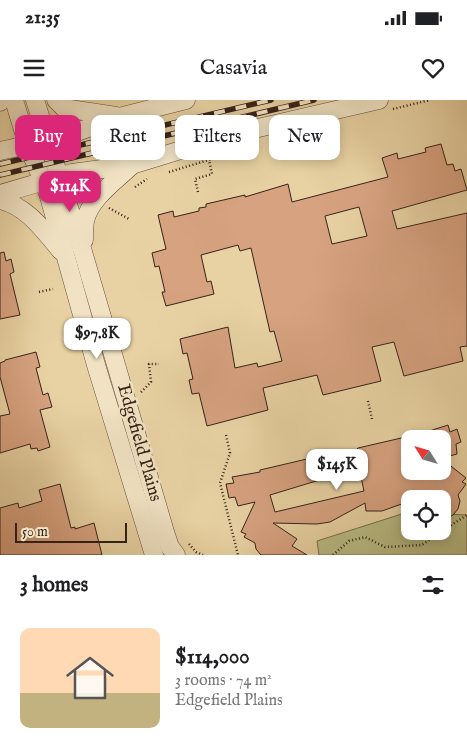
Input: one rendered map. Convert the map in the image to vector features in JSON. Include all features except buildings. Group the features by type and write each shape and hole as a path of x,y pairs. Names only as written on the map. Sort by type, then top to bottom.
{"street":[{"name":"Edgefield Plains","path":"14,100 19,115"},
{"name":"Edgefield Plains","path":"35,100 40,115"},
{"path":"56,100 64,108 107,115"},
{"path":"127,115 186,100"},
{"path":"0,194 72,173 132,165 233,134 386,105"},
{"path":"0,151 15,148"},
{"name":"Edgefield Plains","path":"38,160 51,179 83,252 165,532 170,546 176,555"},
{"name":"Edgefield Plains","path":"50,160 51,179 65,255 96,365 154,555"},
{"path":"83,252 85,222 90,207 132,165"},
{"path":"0,200 9,202 22,209 41,226 65,255"}],"path":[{"path":"386,105 430,100"},
{"path":"164,174 209,160 212,174 195,179 198,192"},
{"path":"133,188 145,179 154,176"},
{"path":"113,202 107,207 129,219"},
{"path":"39,292 53,288"},
{"path":"138,382 141,392 151,382 149,364 159,364"},
{"path":"368,401 372,419"},
{"path":"226,435 230,453 220,483 238,555"},
{"path":"451,525 467,515"},
{"path":"333,555 349,541 366,538 385,547 422,545 429,540"},
{"path":"186,540 196,552 202,555"}],"green space":[{"path":"401,514 401,540 451,540 451,514 467,515 467,555 319,555 317,541"}],"railway":[{"path":"0,164 271,100"},
{"path":"0,175 314,100"}]}
